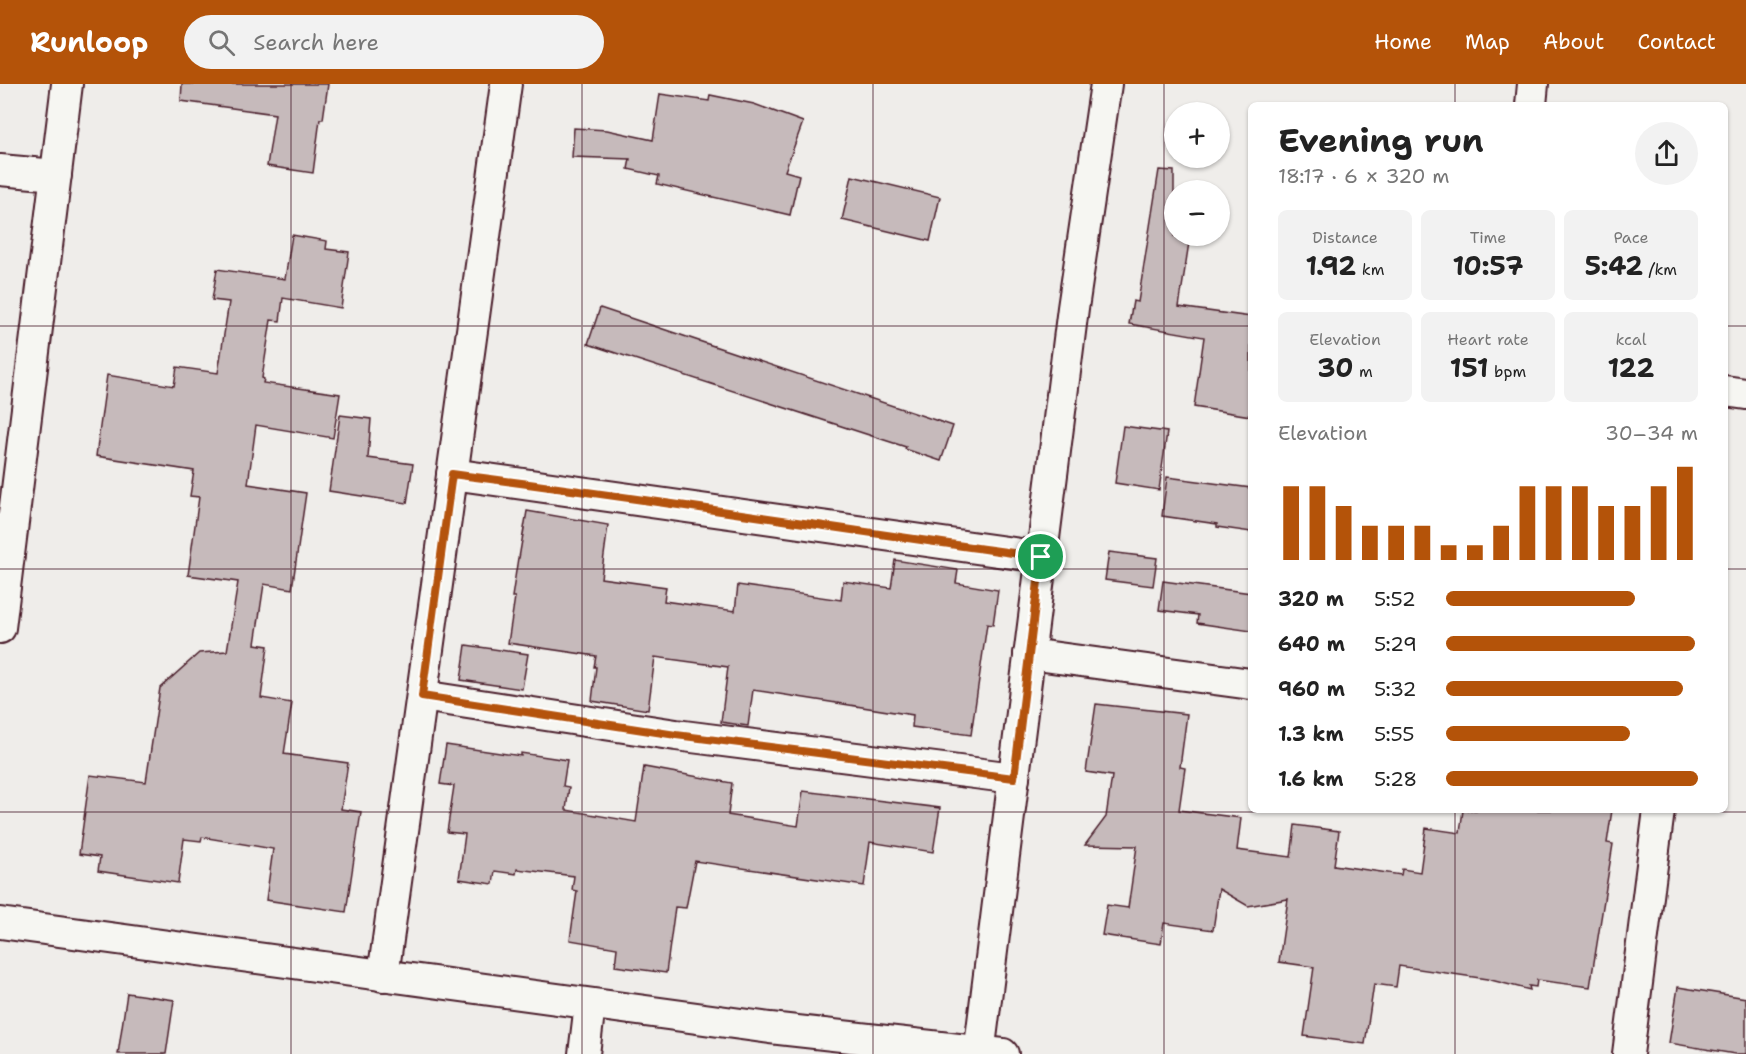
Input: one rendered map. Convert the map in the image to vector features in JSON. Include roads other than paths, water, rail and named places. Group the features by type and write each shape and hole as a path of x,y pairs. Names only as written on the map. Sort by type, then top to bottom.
{"street":[{"path":"0,628 67,84"},
{"path":"383,976 506,84"},
{"path":"0,923 770,1028 987,1053 1014,778 1029,654 1073,308 1106,84"},
{"path":"1531,102 1533,84"},
{"path":"0,170 56,175"},
{"path":"1728,391 1746,394"},
{"path":"452,474 668,502 838,529 1041,557"},
{"path":"1029,654 1248,684"},
{"path":"422,696 676,735 1014,778"},
{"path":"1629,1054 1659,813"},
{"path":"584,1054 590,1004"}]}
